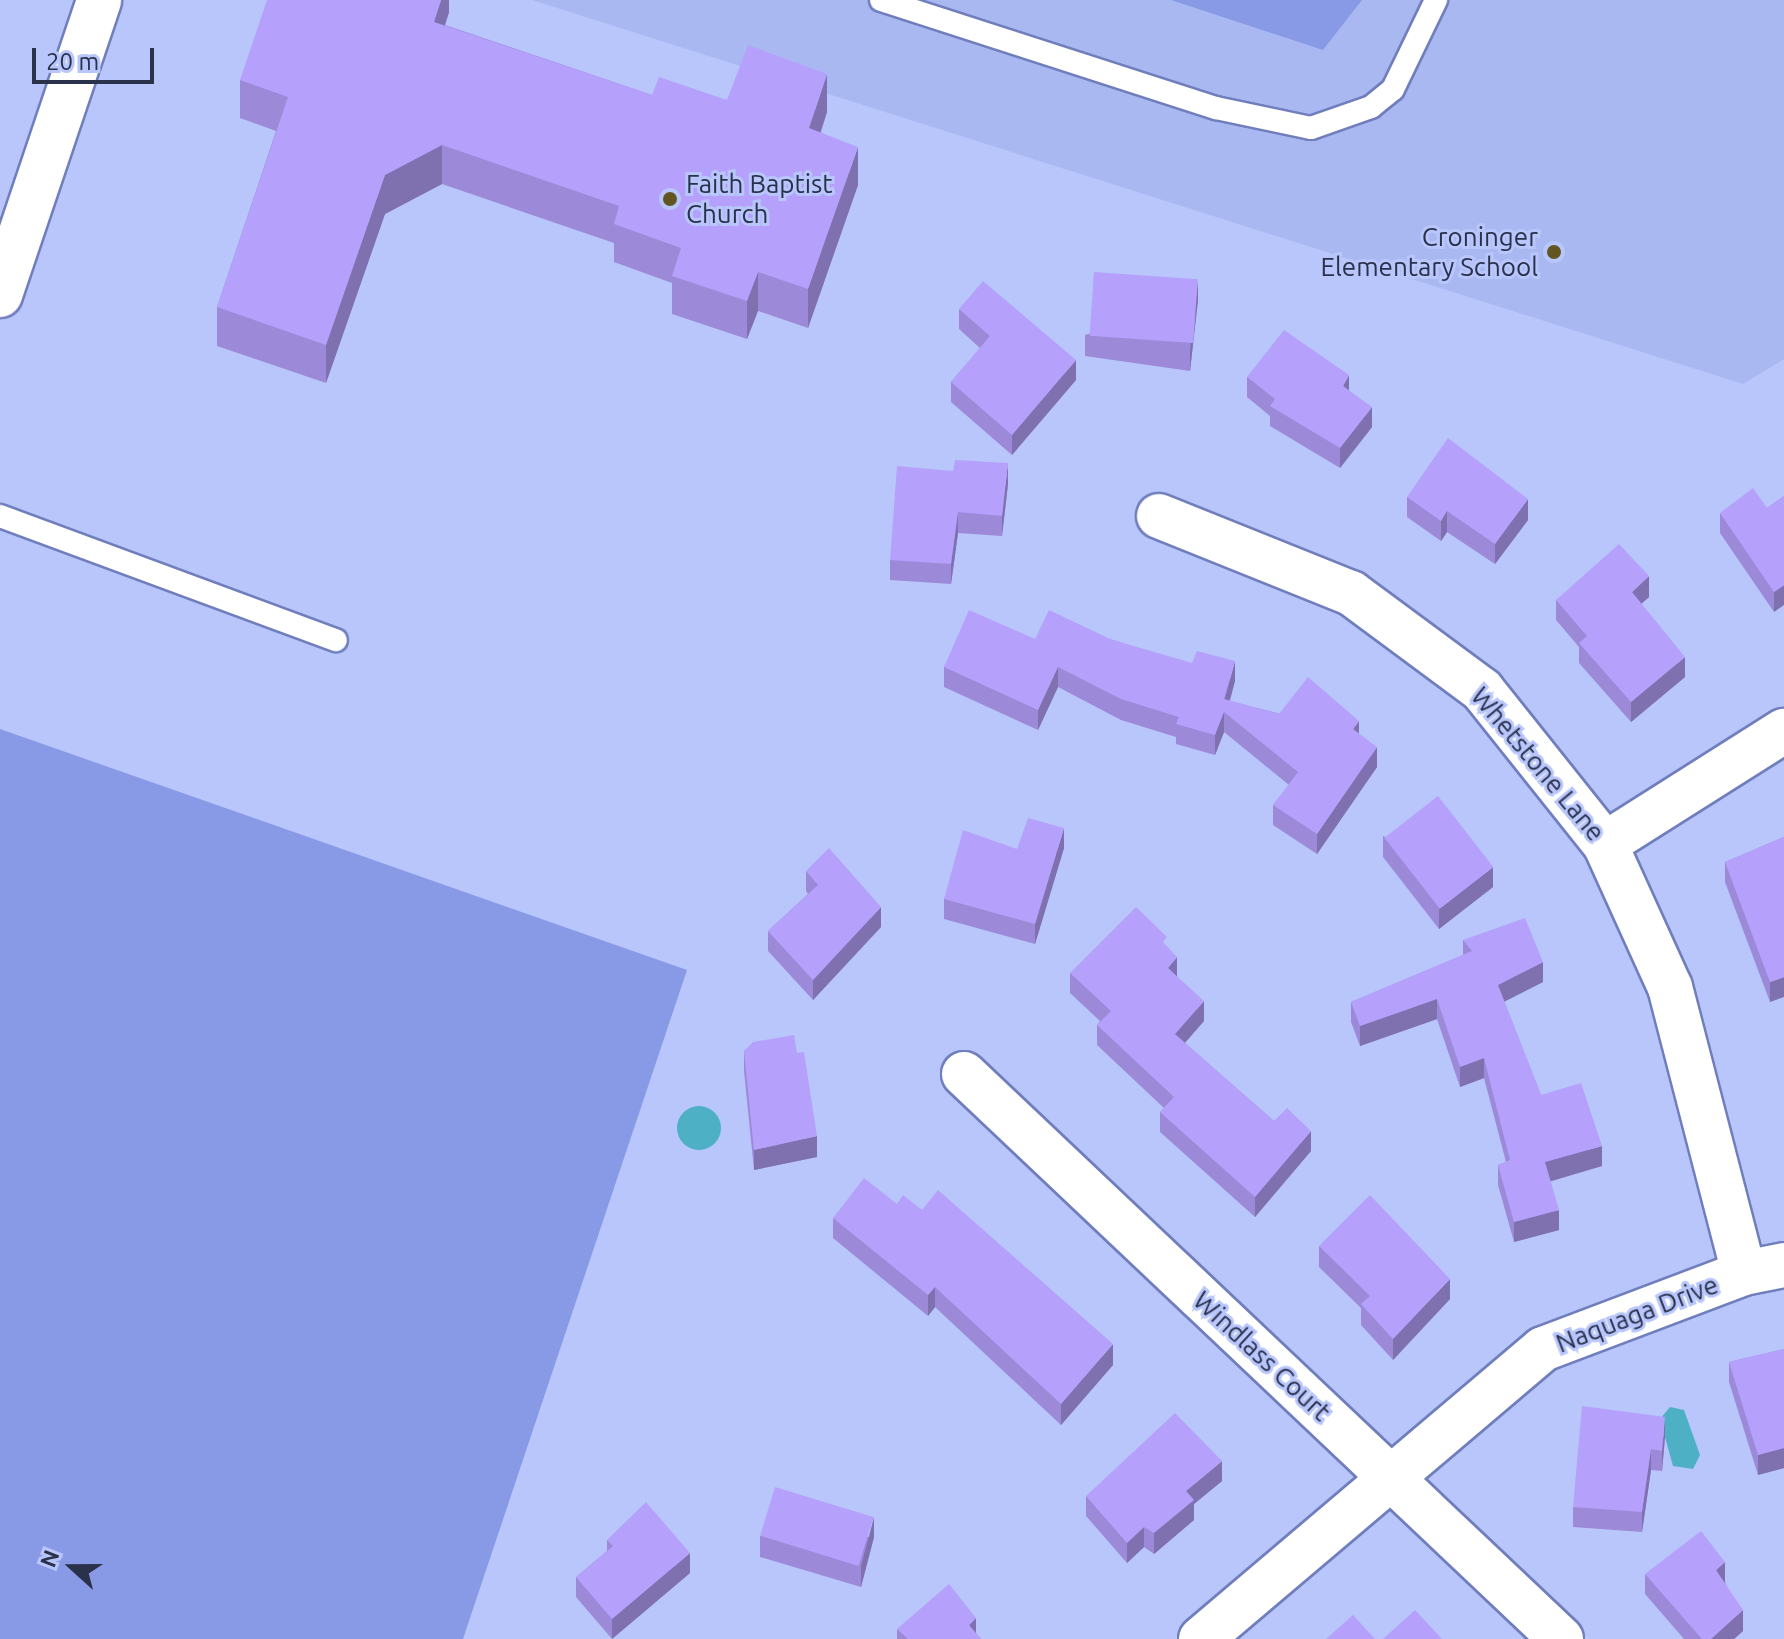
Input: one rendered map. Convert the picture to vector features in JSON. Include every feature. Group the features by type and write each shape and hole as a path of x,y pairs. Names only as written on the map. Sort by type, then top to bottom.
{"street":[{"path":"0,295 99,0"},
{"name":"Whetstone Lane","path":"1159,516 1363,602 1482,690 1605,844 1670,987 1764,1269"},
{"path":"1605,844 1784,731"},
{"name":"Windlass Court","path":"964,1074 1561,1639"},
{"name":"Naquaga Drive","path":"1201,1639 1389,1476 1543,1349 1764,1269"}],"lane":[{"path":"881,0 1228,112 1311,128 1371,107 1393,89 1436,0"},
{"path":"0,516 336,640"}],"shaded area":[{"name":"Croninger Elementary School","path":"532,0 1784,0 1784,359 1743,384"},
{"path":"1171,0 1362,0 1323,50"},
{"path":"0,729 687,970 463,1639 0,1639"},
{"path":"699,1106 714,1113 721,1128 714,1143 699,1150 684,1143 677,1128 684,1113"},
{"path":"1670,1407 1684,1410 1700,1455 1693,1469 1673,1466 1660,1419"}],"building":[{"name":"Faith Baptist Church","path":"267,0 441,0 434,22 652,95 659,77 727,100 748,45 827,74 809,128 858,147 808,289 758,272 747,301 672,276 681,248 614,224 619,206 442,145 385,175 326,345 217,307 288,97 240,80"},
{"path":"1094,272 1198,279 1193,343 1090,336"},
{"path":"983,281 1076,360 1012,435 951,382 990,336 959,309"},
{"path":"1284,330 1349,375 1343,386 1372,407 1340,448 1270,406 1275,399 1247,377"},
{"path":"1448,438 1528,499 1495,544 1447,511 1441,521 1407,497"},
{"path":"955,460 1008,463 1002,516 958,512 951,564 890,560 897,466 953,471"},
{"path":"1753,488 1767,508 1784,496 1784,585 1774,592 1720,513"},
{"path":"1619,544 1649,576 1632,592 1685,657 1631,702 1579,643 1587,636 1556,600"},
{"path":"969,610 1035,639 1049,610 1110,639 1192,663 1197,651 1235,661 1224,699 1279,714 1308,677 1359,721 1353,729 1377,747 1317,834 1273,805 1298,772 1224,712 1215,735 1176,724 1179,717 1121,699 1058,667 1038,710 944,667"},
{"path":"1438,796 1493,867 1440,909 1384,838"},
{"path":"1028,818 1064,828 1035,924 944,899 963,830 1017,849"},
{"path":"1784,837 1784,977 1770,982 1725,862"},
{"path":"829,848 881,907 813,980 768,931 818,885 806,871"},
{"path":"1136,907 1167,937 1163,942 1177,957 1168,968 1204,1001 1175,1034 1274,1121 1287,1108 1311,1131 1255,1197 1160,1112 1174,1097 1097,1025 1111,1011 1070,973"},
{"path":"1525,918 1543,962 1498,985 1541,1095 1581,1083 1602,1146 1545,1162 1559,1210 1514,1222 1498,1165 1510,1160 1484,1058 1460,1067 1437,999 1360,1026 1351,1002 1472,951 1463,940"},
{"path":"794,1035 797,1053 804,1052 817,1136 754,1150 744,1051 753,1042"},
{"path":"864,1178 897,1204 903,1195 922,1210 938,1190 1113,1344 1061,1404 935,1287 928,1295 833,1218"},
{"path":"1370,1195 1450,1279 1393,1339 1361,1304 1370,1296 1319,1246"},
{"path":"1784,1349 1784,1448 1758,1455 1729,1362"},
{"path":"1582,1406 1665,1417 1662,1451 1651,1449 1642,1512 1573,1507"},
{"path":"1175,1413 1222,1461 1186,1491 1194,1500 1154,1533 1144,1527 1127,1543 1086,1496"},
{"path":"775,1487 873,1517 859,1566 760,1536"},
{"path":"646,1502 690,1553 612,1619 576,1577 613,1546 607,1540"},
{"path":"1701,1531 1725,1562 1716,1570 1743,1610 1711,1639 1702,1639 1645,1574"},
{"path":"949,1584 976,1618 969,1625 981,1639 908,1639 897,1629"},
{"path":"1415,1610 1442,1639 1383,1639"},
{"path":"1353,1615 1375,1639 1326,1639"}],"place":[{"name":"Faith Baptist Church","path":"670,199"},
{"name":"Croninger Elementary School","path":"1554,252"}]}
